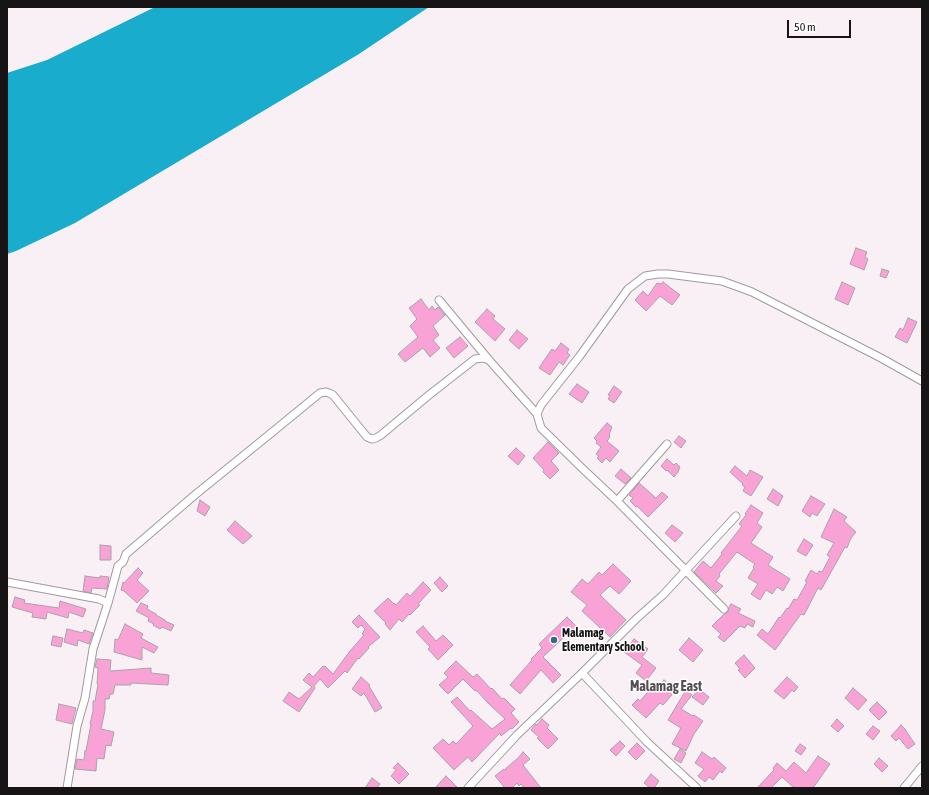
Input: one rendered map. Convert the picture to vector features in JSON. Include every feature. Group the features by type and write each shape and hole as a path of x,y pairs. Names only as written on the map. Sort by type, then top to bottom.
{"street":[{"path":"537,414 541,404 628,290 645,276 658,274 722,281 752,292 881,358 922,381"},
{"path":"438,300 537,414 541,428 617,500 724,609"},
{"path":"67,788 78,719 85,698 93,649 118,566 123,562 126,554 196,494 320,393 326,392 333,395 366,437 372,439 381,435 429,395 476,359 483,358 489,360"},
{"path":"617,500 667,444"},
{"path":"468,788 517,735 636,619 663,595 736,516"},
{"path":"7,582 99,599 108,603"},
{"path":"582,673 647,742 697,788"},
{"path":"904,788 922,766"}],"water":[{"path":"155,7 429,7 359,54 75,223 7,254 7,73 47,60"}],"building":[{"path":"856,248 867,252 865,257 868,259 864,270 850,264"},
{"path":"882,269 889,271 886,278 880,276"},
{"path":"663,282 680,295 672,305 660,296 646,311 635,300 643,291 648,296 657,283 661,284"},
{"path":"842,282 855,288 848,305 835,299"},
{"path":"421,299 429,310 432,306 435,310 438,307 445,315 433,326 439,335 433,340 440,348 430,357 423,348 405,362 398,354 418,337 410,326 417,319 409,308"},
{"path":"487,309 495,316 493,319 505,329 495,341 475,322"},
{"path":"908,318 917,322 907,343 895,337 900,328 903,330"},
{"path":"517,330 528,339 519,349 509,340"},
{"path":"460,337 468,346 454,358 446,348"},
{"path":"561,343 569,349 567,353 570,355 563,365 559,362 550,375 539,368 552,349 555,351"},
{"path":"577,384 589,392 582,403 569,394"},
{"path":"614,386 622,392 614,403 608,399 610,396 608,395"},
{"path":"607,423 612,427 609,435 610,437 607,441 619,451 610,462 606,458 602,463 597,458 599,456 596,454 601,447 596,443 597,441 594,438"},
{"path":"679,436 686,441 681,448 674,442"},
{"path":"548,442 559,453 551,461 559,470 550,479 533,458"},
{"path":"516,448 525,456 518,465 508,456"},
{"path":"667,459 674,465 676,463 680,467 674,477 661,466"},
{"path":"735,466 747,476 750,470 763,477 751,496 743,491 745,487 742,485 743,484 730,472"},
{"path":"621,469 631,478 625,484 615,476"},
{"path":"639,483 656,498 662,492 668,497 648,517 630,501 633,498 629,495"},
{"path":"773,489 783,496 778,506 767,499"},
{"path":"811,496 825,504 817,516 812,513 810,517 802,511"},
{"path":"200,500 210,507 205,516 197,511"},
{"path":"751,505 763,513 757,523 762,527 751,543 773,557 768,565 790,579 783,591 777,587 772,594 766,590 760,600 751,594 758,584 748,578 755,564 737,552 719,574 720,576 716,581 723,586 716,593 694,572 703,561 711,568 742,526 739,524"},
{"path":"834,509 847,517 844,521 856,532 851,538 847,548 845,547 821,590 818,588 804,615 801,614 775,650 757,635 762,629 768,634 779,617 780,618 787,608 788,609 794,599 797,600 807,582 805,581 811,570 817,574 819,571 822,572 830,557 827,555 834,543 821,537"},
{"path":"235,521 252,536 243,544 227,530"},
{"path":"672,525 683,533 675,542 665,533"},
{"path":"804,539 813,545 806,556 797,551"},
{"path":"100,545 111,546 111,560 100,560"},
{"path":"613,564 631,581 619,594 610,586 600,595 626,620 610,637 582,611 587,605 571,592 582,579 588,584 599,572 602,575"},
{"path":"138,568 143,573 137,580 149,591 137,603 121,590 123,582 124,583"},
{"path":"85,576 100,578 100,576 109,577 107,589 92,588 91,593 83,591"},
{"path":"440,577 448,586 442,592 434,583"},
{"path":"423,582 431,590 418,604 420,605 410,615 409,614 402,622 399,619 390,630 385,624 386,623 374,611 388,598 396,605 407,593 410,596"},
{"path":"15,597 25,600 24,603 59,608 60,601 86,609 83,617 69,612 68,618 47,612 46,619 32,617 33,613 12,607"},
{"path":"141,603 148,606 147,609 165,621 174,625 171,631 162,627 160,629 153,625 154,624 148,621 149,618 136,611"},
{"path":"731,604 741,609 738,613 755,621 753,627 747,624 745,628 740,626 724,642 718,637 721,634 712,626 728,612"},
{"path":"359,615 380,637 368,647 369,648 359,659 358,658 347,673 345,671 328,688 320,679 314,686 315,688 299,712 283,701 289,692 299,699 312,687 303,680 309,673 313,677 323,666 325,666 333,674 364,635 362,634 365,629 361,625 358,628 352,622"},
{"path":"567,617 576,626 543,657 561,675 553,683 541,670 520,694 510,685 542,648 539,644"},
{"path":"125,624 143,634 141,638 158,647 154,653 142,647 142,660 114,652 115,639 118,640"},
{"path":"423,626 436,641 443,635 453,645 438,660 428,649 430,647 416,632"},
{"path":"67,629 83,633 84,630 93,633 89,644 78,640 77,646 64,642"},
{"path":"53,636 63,638 61,647 51,645"},
{"path":"689,638 703,650 693,662 679,650"},
{"path":"634,639 648,649 642,657 656,668 646,681 636,673 642,665 624,652"},
{"path":"744,655 755,668 745,678 738,670 740,669 735,663"},
{"path":"97,659 111,660 110,671 151,668 151,673 169,675 168,685 131,683 131,685 115,685 113,694 110,694 109,699 105,699 105,710 101,729 114,732 111,746 106,745 104,759 97,758 96,771 75,769 77,759 84,760 85,750 86,751 93,711 93,701 95,701 98,684 98,668 95,667"},
{"path":"456,661 473,677 477,674 502,699 504,698 515,709 511,713 519,722 512,729 511,728 501,736 500,733 472,762 468,757 454,770 433,748 443,739 449,745 453,741 456,744 473,726 451,702 457,697 470,711 471,710 492,729 505,719 463,679 448,694 439,685 448,677 444,673"},
{"path":"361,677 370,685 369,686 382,708 375,712 364,693 361,696 352,689"},
{"path":"787,677 798,687 794,692 792,690 784,699 774,691"},
{"path":"664,680 676,690 663,705 660,703 646,718 632,705 638,699 640,701 653,686 657,689"},
{"path":"853,688 867,700 858,710 845,698"},
{"path":"699,689 709,697 703,705 692,697"},
{"path":"686,690 692,695 681,709 703,721 694,734 686,751 672,744 681,728 668,720"},
{"path":"877,702 887,712 879,720 869,710"},
{"path":"59,704 76,708 72,724 56,720"},
{"path":"542,719 549,725 547,728 558,739 548,749 537,738 539,737 531,730"},
{"path":"837,719 844,726 838,732 831,726"},
{"path":"901,725 915,744 908,749 899,738 896,741 891,736"},
{"path":"873,726 880,731 873,740 866,734"},
{"path":"620,741 625,746 616,756 610,750"},
{"path":"637,743 645,751 636,760 628,752"},
{"path":"800,744 806,748 801,755 795,751"},
{"path":"680,749 686,753 681,763 674,759"},
{"path":"523,752 530,759 523,765 541,788 524,788 521,784 519,786 517,783 512,788 505,788 495,776 518,758"},
{"path":"702,752 712,759 714,757 726,768 722,773 720,771 713,780 709,777 705,782 698,776 704,769 695,763"},
{"path":"818,756 830,764 813,788 794,788 782,777 771,788 757,788 774,770 773,768 777,763 786,771 794,762 806,773"},
{"path":"879,758 888,766 882,772 874,764"},
{"path":"398,763 409,774 399,784 391,776 396,770 393,768"},
{"path":"651,774 659,781 654,788 650,788 644,783"},
{"path":"446,776 458,788 435,788"},
{"path":"372,778 380,784 377,788 365,788"}],"place":[{"name":"Malamag Elementary School","path":"554,640"}],"district":[{"name":"Malamag East","path":"666,687"}]}
